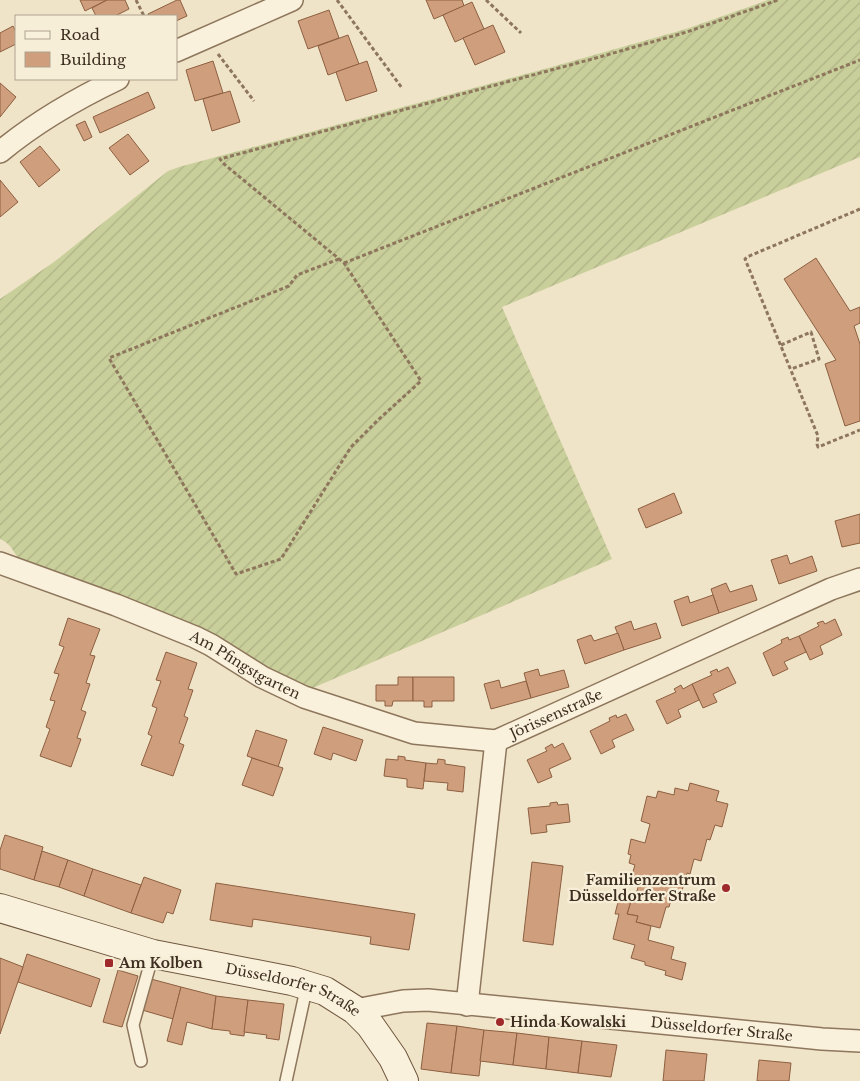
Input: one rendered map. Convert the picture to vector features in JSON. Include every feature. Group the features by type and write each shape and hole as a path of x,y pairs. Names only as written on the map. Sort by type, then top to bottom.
{"street":[{"path":"178,50 292,0"},
{"path":"0,152 22,134 57,111 116,80"},
{"name":"Am Pfingstgarten","path":"0,563 116,605 195,637 212,645 262,677 304,697 414,734 496,741"},
{"name":"Jörissenstraße","path":"467,1005 496,741 831,589 860,579"},
{"name":"Düsseldorfer Straße","path":"0,908 153,954 307,985 325,991 355,1010 403,1001 428,1000 822,1039 860,1041"},
{"path":"355,1010 383,1042 404,1081"}],"lane":[{"path":"141,1060 133,1025 153,954"},
{"path":"286,1081 307,985"}],"path":[{"path":"136,0 144,15"},
{"path":"337,0 402,88"},
{"path":"486,0 521,33"},
{"path":"339,259 297,276 289,286 109,358 236,574 281,559 352,448 378,420 420,381 344,263 220,159 596,58 687,32 778,0"},
{"path":"206,37 254,101"},
{"path":"344,263 860,60"},
{"path":"860,209 746,259 818,436 818,447 860,430"},
{"path":"781,345 811,332 819,359 791,369"}],"green space":[{"path":"768,0 860,0 860,157 502,307 612,559 308,690 23,562 5,541 0,539 0,299 54,262 168,171 686,29"}],"building":[{"path":"80,0 107,0 85,11"},
{"path":"107,0 125,0 129,9 117,15 96,15 92,8"},
{"path":"180,0 187,16 178,20 178,15 148,14"},
{"path":"426,0 462,0 464,6 434,19"},
{"path":"472,2 484,29 455,42 443,15"},
{"path":"329,10 339,38 308,49 298,21"},
{"path":"493,25 505,52 475,65 463,38"},
{"path":"13,26 15,30 15,44 0,52 0,33"},
{"path":"348,35 359,64 328,75 318,46"},
{"path":"213,61 223,93 195,101 186,70"},
{"path":"367,61 377,91 346,101 336,72"},
{"path":"0,83 16,97 0,117"},
{"path":"230,91 240,122 212,131 203,99"},
{"path":"148,92 155,108 100,133 93,117"},
{"path":"85,121 92,137 84,141 76,125"},
{"path":"128,134 149,161 130,175 109,148"},
{"path":"40,146 60,170 39,187 20,162"},
{"path":"0,180 18,202 0,217"},
{"path":"816,258 850,311 860,307 860,323 854,326 860,344 860,421 845,426 825,364 836,360 784,279"},
{"path":"674,493 682,513 646,528 638,509"},
{"path":"860,514 860,543 842,547 835,521"},
{"path":"787,555 790,564 812,556 817,571 779,584 771,560"},
{"path":"726,583 730,592 752,585 757,600 719,613 711,589"},
{"path":"713,595 719,613 682,626 674,601 688,596 690,603"},
{"path":"68,618 100,629 90,655 95,656 86,683 90,684 81,710 86,712 77,738 81,739 71,767 40,756 50,729 46,727 55,701 50,700 59,674 54,673 64,647 59,645"},
{"path":"835,619 842,635 820,646 823,654 810,660 799,636 819,626 817,623 823,621 825,624"},
{"path":"631,621 634,630 656,623 661,638 624,650 615,627"},
{"path":"618,633 624,650 585,664 577,640 591,635 594,641"},
{"path":"799,636 806,652 784,662 788,669 773,676 763,653 782,643 781,640 788,637 789,640"},
{"path":"166,652 197,663 188,689 193,690 184,716 188,718 179,743 184,745 173,776 141,765 152,736 148,734 157,708 152,706 161,681 156,680"},
{"path":"728,667 736,683 713,694 717,702 703,708 692,684 712,675 710,672 717,669 718,672"},
{"path":"538,669 540,676 564,670 569,687 531,698 524,673"},
{"path":"398,677 413,677 413,701 393,701 392,706 385,706 385,701 376,701 376,685 398,685"},
{"path":"413,677 454,677 454,701 432,701 432,707 424,707 424,701 413,701"},
{"path":"499,680 501,688 526,681 531,698 491,709 484,684"},
{"path":"692,684 699,700 678,710 681,717 667,724 656,701 676,692 674,689 681,685 683,689"},
{"path":"626,714 634,730 612,740 615,747 601,754 590,731 610,721 609,718 616,715 617,718"},
{"path":"323,727 363,740 356,761 333,753 331,760 314,754"},
{"path":"256,730 287,740 278,767 247,756"},
{"path":"563,743 571,759 549,769 552,777 538,783 527,760 547,751 545,748 552,744 554,748"},
{"path":"398,756 405,757 405,760 426,763 423,789 407,787 407,779 384,776 386,759 398,760"},
{"path":"252,758 283,768 273,796 242,785"},
{"path":"438,759 445,760 445,764 465,767 463,792 447,790 448,783 424,781 426,763 437,764"},
{"path":"690,783 719,791 716,801 728,804 722,827 715,825 710,840 707,839 701,861 694,859 690,874 687,873 681,894 673,893 669,907 666,907 660,928 636,922 638,916 627,914 631,901 634,902 640,880 631,878 635,865 629,863 631,855 628,854 631,839 645,843 650,824 641,821 647,796 656,798 658,791 674,795 675,788 688,791"},
{"path":"557,802 558,805 568,804 570,822 546,825 547,832 531,834 528,808 550,806 550,803"},
{"path":"5,835 43,847 34,880 0,869 0,850"},
{"path":"42,851 68,860 59,887 34,880"},
{"path":"68,860 93,869 84,896 59,887"},
{"path":"532,862 563,866 553,945 523,941"},
{"path":"93,869 141,885 131,913 84,896"},
{"path":"144,877 181,890 173,914 167,912 163,923 131,913"},
{"path":"216,883 415,914 409,950 370,944 371,937 253,919 252,927 210,920"},
{"path":"619,898 631,901 627,914 638,916 636,922 651,926 648,940 674,947 671,959 686,963 682,980 665,975 666,971 645,965 645,962 631,958 635,945 613,939 619,914 615,914"},
{"path":"27,954 100,979 91,1007 18,982"},
{"path":"0,958 23,967 0,1034"},
{"path":"118,970 138,976 122,1027 103,1022"},
{"path":"151,979 181,987 173,1019 142,1010"},
{"path":"181,987 216,996 212,1029 187,1022 182,1045 167,1041"},
{"path":"216,996 248,1000 244,1036 230,1034 230,1031 212,1029"},
{"path":"248,1000 284,1004 279,1040 266,1038 267,1035 244,1032"},
{"path":"427,1023 457,1026 451,1073 421,1069"},
{"path":"457,1026 484,1030 479,1076 451,1073"},
{"path":"484,1030 517,1033 513,1065 480,1061"},
{"path":"517,1033 549,1037 546,1069 513,1065"},
{"path":"549,1037 582,1041 578,1073 546,1069"},
{"path":"582,1041 617,1045 611,1077 578,1073"},
{"path":"666,1050 707,1054 704,1081 663,1081"},
{"path":"759,1060 791,1063 789,1081 757,1081"}],"place":[{"name":"Familienzentrum Düsseldorfer Straße","path":"726,888"},
{"name":"Am Kolben","path":"109,963"},
{"name":"Hinda Kowalski","path":"500,1022"}]}
